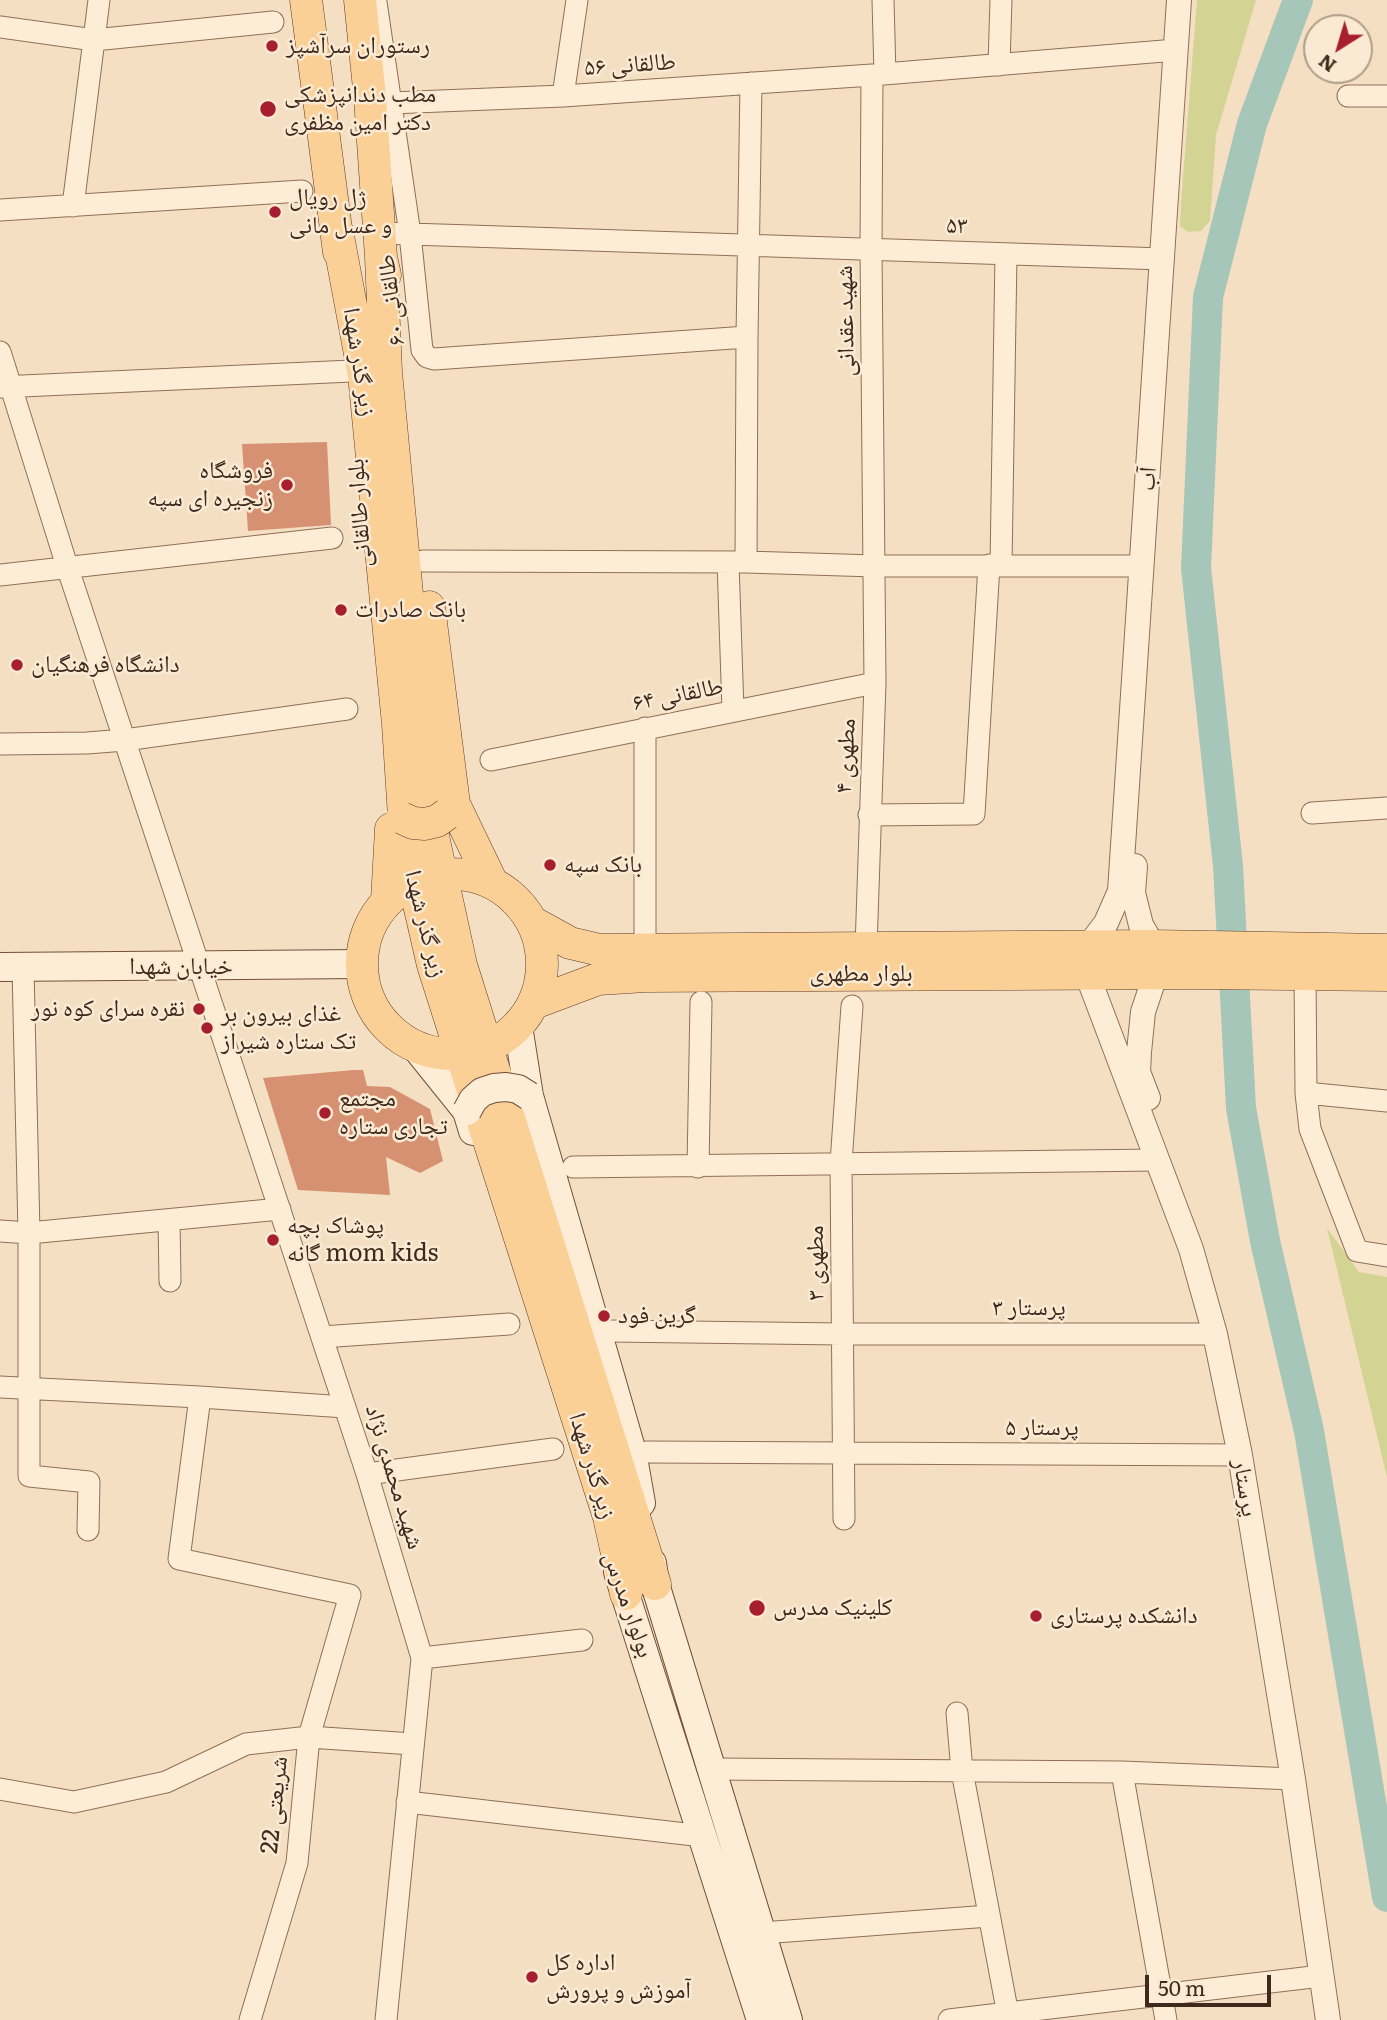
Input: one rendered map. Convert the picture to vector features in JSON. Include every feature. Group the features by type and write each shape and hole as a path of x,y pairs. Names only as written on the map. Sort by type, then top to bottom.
{"main road":[{"name":"بلوار طالقانی","path":"306,0 337,232 352,371 360,536 377,719 397,814 387,901"},
{"path":"368,1 390,242 451,809 492,883"},
{"name":"زیر گذر شهدا","path":"337,232 364,374 398,724 406,848 433,965 609,1517 641,1589"},
{"name":"زیر گذر شهدا","path":"390,242 386,372 419,721 434,841 461,965 641,1589"},
{"path":"397,814 413,823 425,824 437,821 451,809"},
{"path":"465,874 492,883 515,899 532,922 541,948 542,976 526,1015 495,1043 469,1053 441,1053 414,1045 393,1031 376,1012 366,989 362,964 365,942 373,920 387,901 410,884 437,875 465,874"},
{"name":"بلوار مطهری","path":"532,922 570,943 600,950 866,948 1087,961"},
{"path":"1295,965 1387,950"},
{"name":"بلوار مطهری","path":"526,1015 598,979 1087,961 1190,960 1295,965"},
{"name":"خیابان شهدا","path":"11,967 362,964"},
{"path":"1295,965 1387,975"},
{"name":"بولوار مدرس","path":"526,1015 528,1096 632,1452 641,1589 703,1836 761,2020"},
{"name":"بولوار مدرس","path":"414,1045 467,1111 572,1450 641,1589 712,1769 788,2020"},
{"path":"467,1111 473,1100 482,1092 494,1087 518,1089 528,1096"}],"street":[{"path":"73,206 99,0"},
{"path":"563,96 577,0"},
{"name":"شهید عقدانی","path":"875,566 871,249 883,0"},
{"path":"999,65 1001,0"},
{"name":"آب","path":"1087,961 1119,891 1179,0"},
{"name":"آب","path":"1155,960 1141,925 1133,893 1193,0"},
{"name":"طالقانی ۶۰","path":"368,1 391,103 390,242 422,350 427,357 434,359 747,337"},
{"path":"0,27 94,40 273,22"},
{"name":"طالقانی ۵۶","path":"391,103 563,96 1176,50"},
{"path":"733,711 747,337 751,83"},
{"path":"1348,96 1387,96"},
{"path":"0,210 302,191"},
{"name":"۵۳","path":"390,242 748,246 1163,259"},
{"path":"869,815 974,814 995,565 1006,254"},
{"name":"شهید محمدی نژاد","path":"0,352 6,387 322,1336 422,1658 386,2020"},
{"path":"6,387 352,371"},
{"path":"0,575 332,538"},
{"path":"423,561 1142,566"},
{"name":"مطهری ۴","path":"866,948 875,683 875,566"},
{"name":"طالقانی ۶۴","path":"491,760 875,683"},
{"path":"0,744 125,740 347,709"},
{"path":"645,728 645,951"},
{"path":"1312,813 1387,808"},
{"name":"پرستار","path":"1155,960 1143,1012 1138,1072 1216,1279 1231,1329 1254,1456 1343,2020"},
{"name":"پرستار","path":"1087,961 1191,1249 1215,1334 1240,1455 1293,1779 1328,2020"},
{"path":"1295,965 1310,1129 1357,1251 1387,1256"},
{"path":"11,967 29,1233 29,1476 89,1482 88,1530"},
{"path":"698,1167 701,1002"},
{"name":"مطهری ۳","path":"844,1519 841,1163 852,1006"},
{"path":"1306,1093 1387,1101"},
{"path":"573,1167 1157,1160"},
{"path":"0,1231 29,1233 280,1209"},
{"path":"169,1220 170,1281"},
{"path":"322,1336 509,1324"},
{"name":"پرستار ۳","path":"610,1331 1215,1334"},
{"path":"0,1387 345,1407"},
{"name":"شریعتی 22","path":"200,1397 179,1559 350,1595 309,1737 297,1863 250,2020"},
{"path":"367,1474 553,1449"},
{"name":"پرستار ۵","path":"646,1452 1240,1455"},
{"path":"422,1658 582,1640"},
{"path":"957,1713 962,1771 1008,2017"},
{"path":"0,1789 74,1802 166,1782 246,1744 309,1737 413,1744"},
{"path":"712,1769 1122,1772 1293,1779"},
{"path":"1122,1772 1166,2020"},
{"path":"407,1802 703,1836"},
{"path":"762,1933 989,1916"},
{"path":"949,2020 1008,2017 1072,2005 1321,1976"}],"green space":[{"path":"1197,0 1256,0 1216,135 1210,221 1201,231 1188,232 1180,226"},
{"path":"1327,1228 1359,1272 1387,1277 1387,1477"}],"building":[{"name":"فروشگاه زنجیره ای سپه","path":"327,442 331,525 248,531 242,444"},
{"name":"مجتمع تجاری ستاره","path":"363,1070 367,1086 390,1087 430,1109 443,1161 420,1173 386,1157 390,1195 298,1190 263,1078"}],"waterway":[{"path":"1298,0 1252,124 1208,297 1196,568 1228,866 1241,1108 1265,1241 1309,1431 1387,1897"}],"place":[{"name":"رستوران سرآشپز","path":"272,46"},
{"name":"مطب دندانپزشکی دکتر امین مظفری","path":"268,109"},
{"name":"ژل رویال و عسل مانی","path":"275,212"},
{"name":"فروشگاه زنجیره ای سپه","path":"287,485"},
{"name":"بانک صادرات","path":"341,610"},
{"name":"دانشگاه فرهنگیان","path":"17,665"},
{"name":"بانک سپه","path":"550,865"},
{"name":"نقره سرای کوه نور","path":"199,1009"},
{"name":"غذای بیرون بر تک ستاره شیراز","path":"207,1028"},
{"name":"مجتمع تجاری ستاره","path":"325,1113"},
{"name":"پوشاک بچه گانه mom kids","path":"273,1240"},
{"name":"گرین فود","path":"604,1316"},
{"name":"کلینیک مدرس","path":"757,1608"},
{"name":"دانشکده پرستاری","path":"1036,1616"},
{"name":"اداره کل آموزش و پرورش","path":"532,1977"}]}
